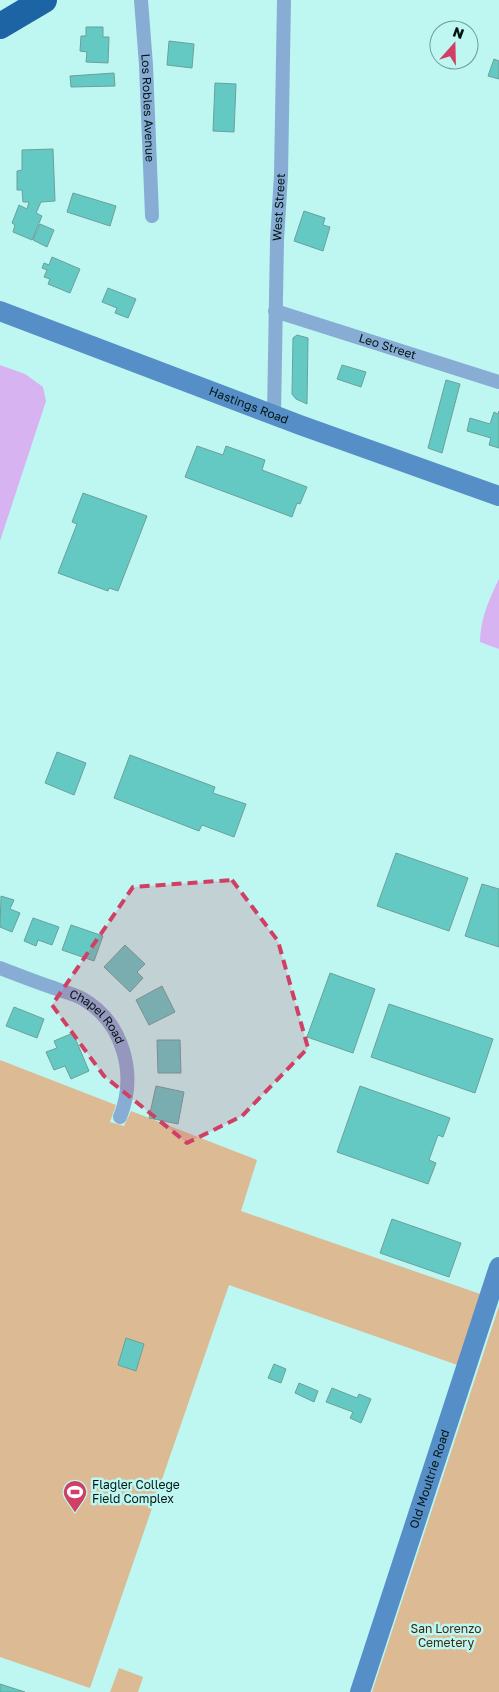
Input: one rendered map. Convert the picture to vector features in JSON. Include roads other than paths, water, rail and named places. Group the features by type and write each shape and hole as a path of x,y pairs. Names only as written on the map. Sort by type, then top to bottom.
{"highway":[{"path":"0,26 44,0"}],"street":[{"name":"Los Robles Avenue","path":"141,0 146,65 152,216"},
{"name":"West Street","path":"274,415 277,240 282,175 284,0"},
{"name":"Hastings Road","path":"0,311 274,415 499,496"},
{"name":"Leo Street","path":"275,311 499,382"},
{"name":"Chapel Road","path":"0,968 70,993 84,1000 107,1020 126,1056 127,1092 120,1117"},
{"name":"Old Moultrie Road","path":"360,1692 499,1267"}],"place":[{"name":"Flagler College Field Complex","path":"75,1513"}],"park label":[{"name":"San Lorenzo Cemetery","path":"446,1636"}]}
